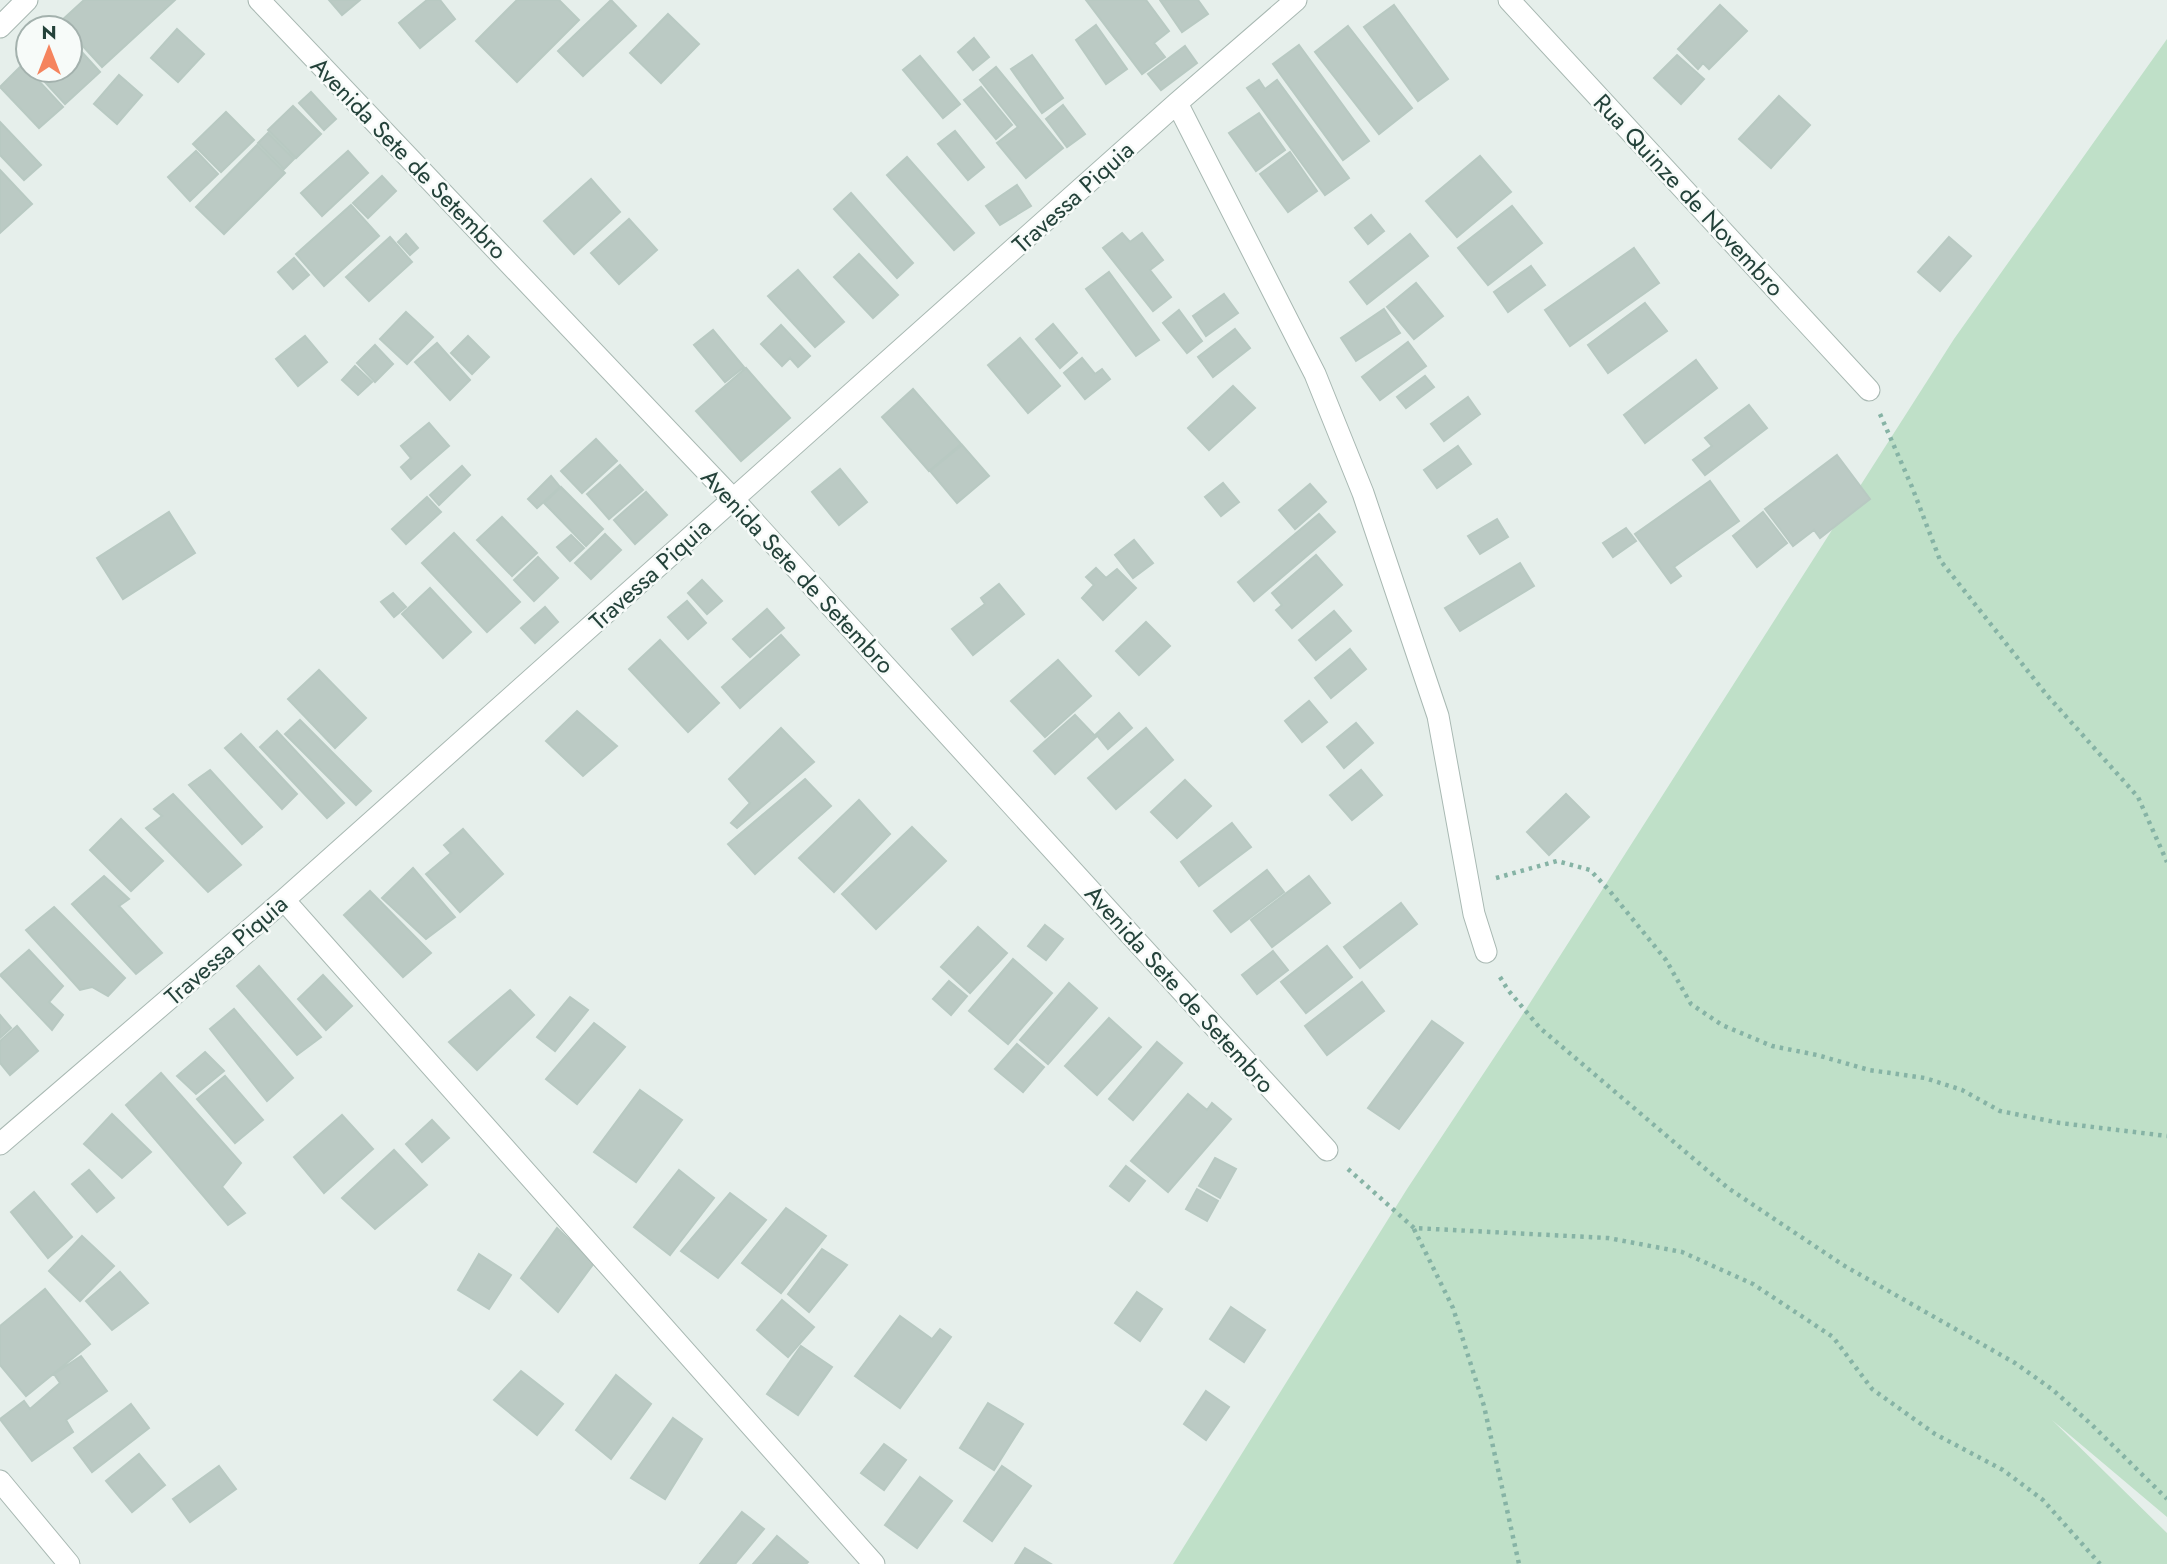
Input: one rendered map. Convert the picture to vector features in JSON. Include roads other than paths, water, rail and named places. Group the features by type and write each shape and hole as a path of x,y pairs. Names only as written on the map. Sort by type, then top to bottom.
{"street":[{"path":"0,27 27,0"},
{"name":"Avenida Sete de Setembro","path":"259,0 734,500 1327,1150"},
{"name":"Travessa Piquia","path":"0,1144 284,900 1177,103 1296,0"},
{"name":"Rua Quinze de Novembro","path":"1509,0 1869,390"},
{"path":"1177,103 1315,374 1363,493 1438,716 1474,914 1486,952"},
{"path":"284,900 874,1564"},
{"path":"0,1481 69,1564"}]}
